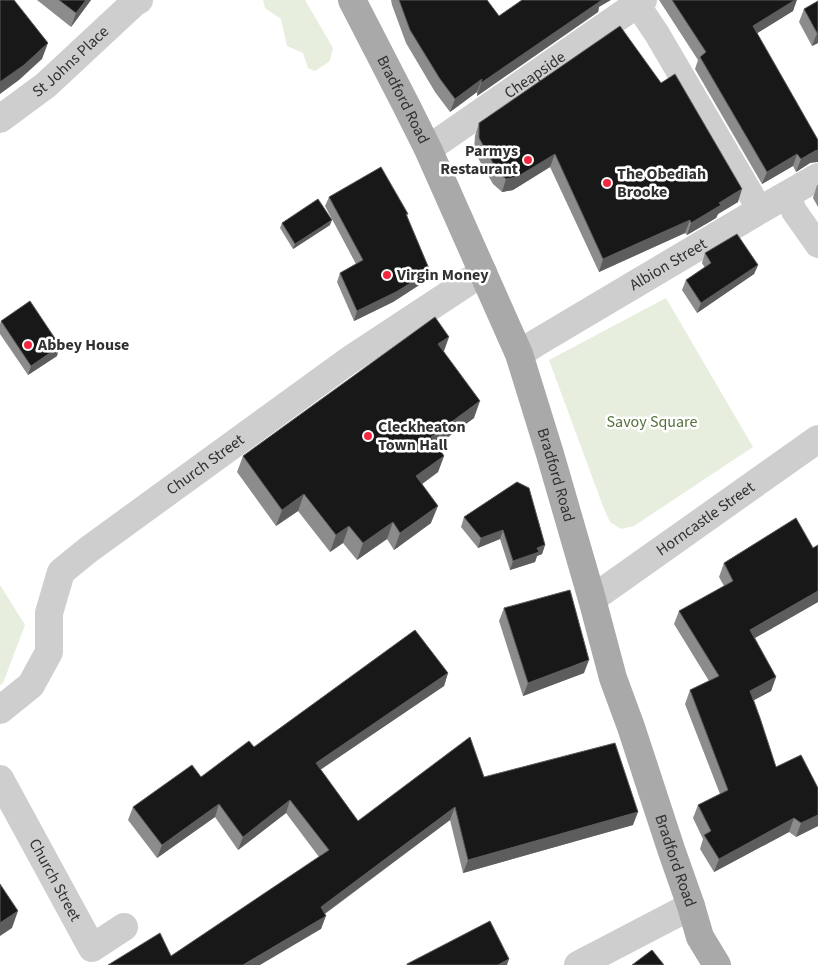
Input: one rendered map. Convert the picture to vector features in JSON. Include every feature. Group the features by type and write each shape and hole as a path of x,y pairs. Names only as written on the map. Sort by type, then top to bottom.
{"main road":[{"name":"Bradford Road","path":"352,0 428,149 519,354 592,599 613,678 632,727 671,849 692,906 700,936 717,965"}],"street":[{"name":"St Johns Place","path":"0,119 46,85 139,0"},
{"name":"Cheapside","path":"428,149 640,2"},
{"path":"640,2 760,210"},
{"name":"Albion Street","path":"519,354 818,177"},
{"path":"788,195 794,211 818,245"},
{"name":"Church Street","path":"0,710 31,685 49,652 49,613 61,572 88,550 348,361 483,272"},
{"name":"Horncastle Street","path":"592,599 818,439"},
{"name":"Church Street","path":"0,779 92,948 124,927"},
{"path":"578,965 692,906"}],"green space":[{"path":"263,0 305,0 333,48 330,61 315,71 308,68 303,53 287,46 281,19 265,8"},
{"name":"Savoy Square","path":"666,298 753,447 634,526 621,529 610,522 604,509 549,360"},
{"path":"0,585 25,625 3,683 0,685"}],"building":[{"path":"0,0 14,0 48,43 24,65 0,82"},
{"path":"59,0 86,0 76,13"},
{"path":"399,0 487,0 499,16 522,0 602,0 481,83 482,79 455,99 440,79 410,30"},
{"path":"672,0 795,0 753,26 818,140 818,150 801,159 797,154 767,172 700,57 706,52"},
{"path":"818,1 818,33 817,33 804,9"},
{"path":"620,26 661,83 675,74 742,189 719,203 721,205 691,223 690,220 603,259 555,154 517,177 506,179 498,172 479,138 479,123"},
{"path":"381,167 408,214 406,214 430,271 396,292 357,311 340,273 363,260 329,197"},
{"path":"318,199 332,220 295,244 282,223"},
{"path":"737,234 758,265 701,303 686,280 711,263 705,253"},
{"name":"Abbey House","path":"30,301 60,346 31,366 1,321"},
{"name":"Cleckheaton Town Hall","path":"435,317 449,337 438,344 480,401 431,437 444,456 416,476 438,506 400,533 393,522 363,543 349,526 336,535 304,494 282,510 243,456"},
{"path":"517,482 529,488 545,545 537,548 539,552 513,561 503,530 481,538 464,517"},
{"path":"796,518 813,548 818,545 818,591 750,630 776,677 750,691 776,767 801,755 818,788 818,815 801,823 794,818 719,859 704,835 711,831 698,805 728,790 690,690 719,676 679,611 733,581 724,563"},
{"path":"570,590 589,660 528,683 504,608"},
{"path":"415,630 448,673 316,763 358,821 470,737 484,777 615,743 638,812 468,860 455,807 321,907 326,916 243,965 108,965 160,933 171,956 329,850 290,800 243,837 219,804 162,845 133,807 192,765 201,777 249,741 254,747"},
{"path":"0,884 18,911 0,923"},
{"path":"490,921 509,959 498,965 407,965 407,964"},
{"path":"652,950 664,965 632,965"}],"place":[{"name":"Parmys Restaurant","path":"528,160"},
{"name":"The Obediah Brooke","path":"607,183"},
{"name":"Virgin Money","path":"387,275"},
{"name":"Abbey House","path":"28,345"},
{"name":"Cleckheaton Town Hall","path":"368,436"}]}
